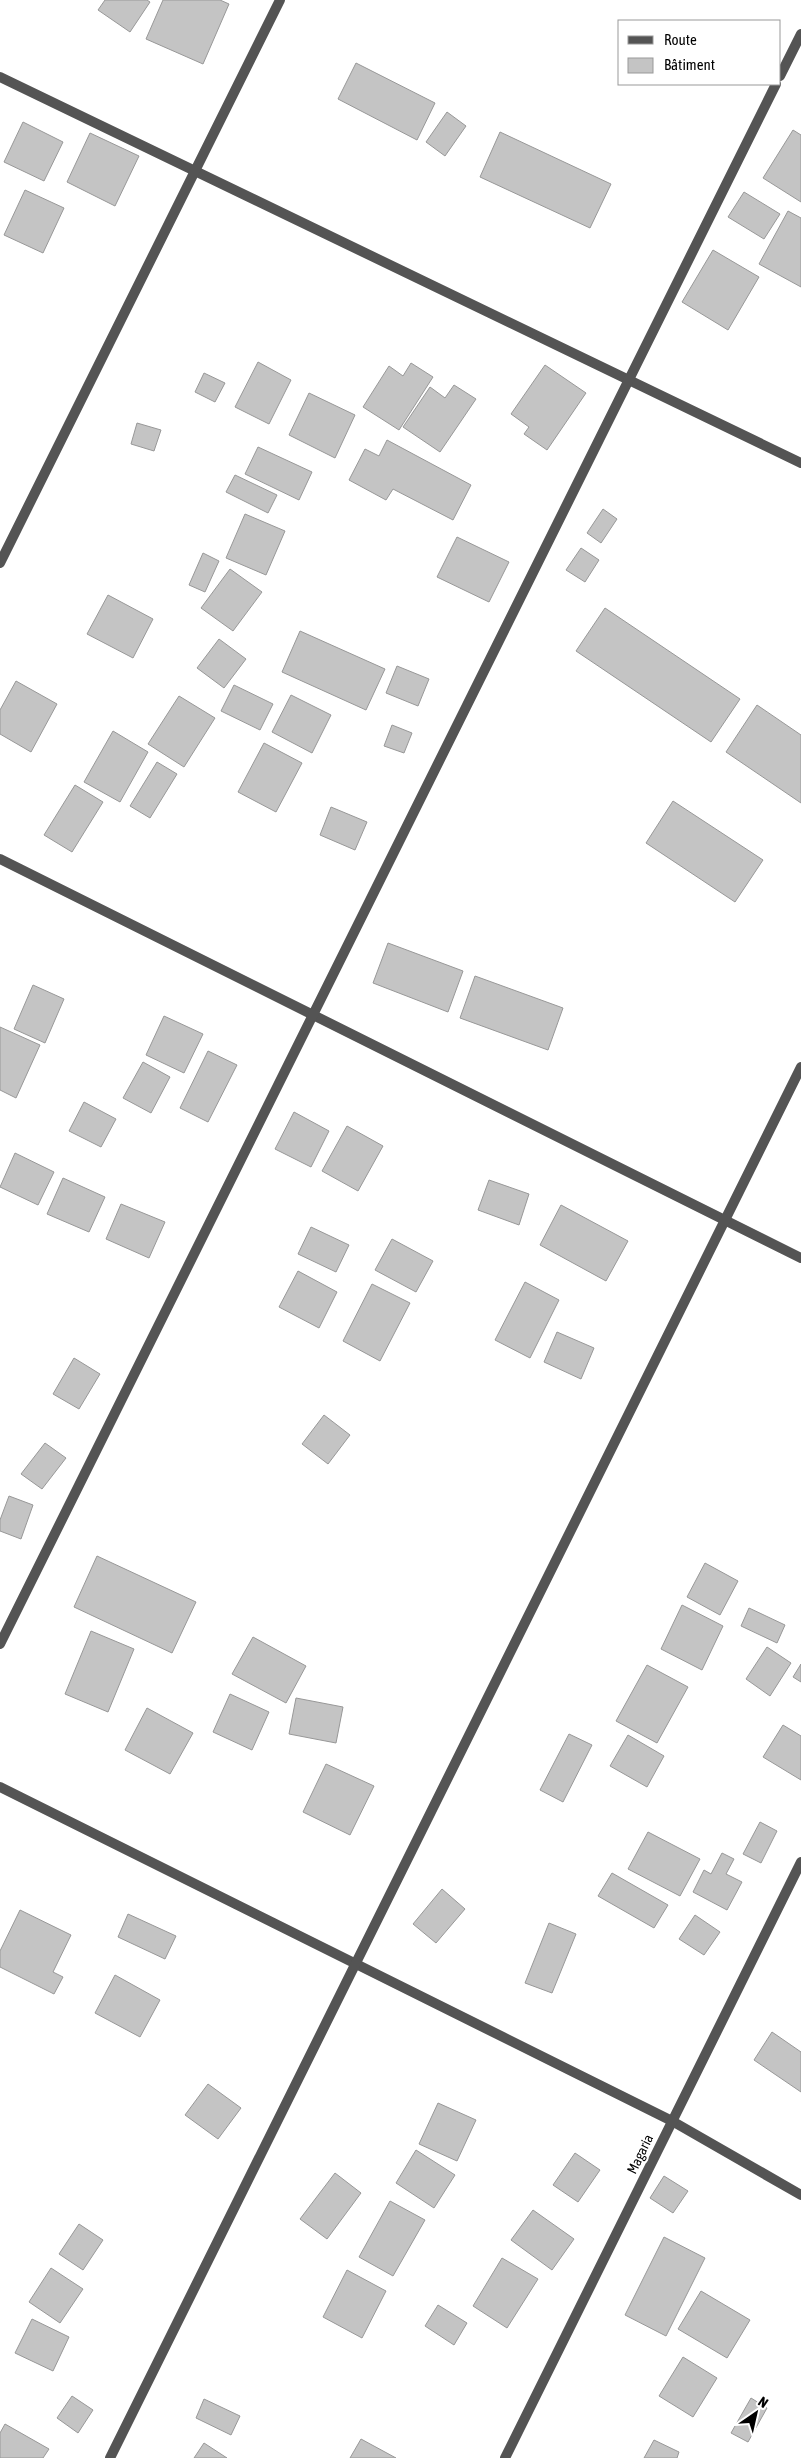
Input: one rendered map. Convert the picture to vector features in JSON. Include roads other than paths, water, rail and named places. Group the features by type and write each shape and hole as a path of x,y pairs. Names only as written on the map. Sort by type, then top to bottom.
{"street":[{"path":"0,563 280,0"},
{"path":"781,74 801,34"},
{"path":"0,77 801,463"},
{"path":"0,1644 776,85"},
{"path":"0,859 801,1258"},
{"path":"110,2458 801,1067"},
{"path":"0,1787 672,2121 801,2195"},
{"name":"Magaria","path":"505,2458 801,1862"}]}
